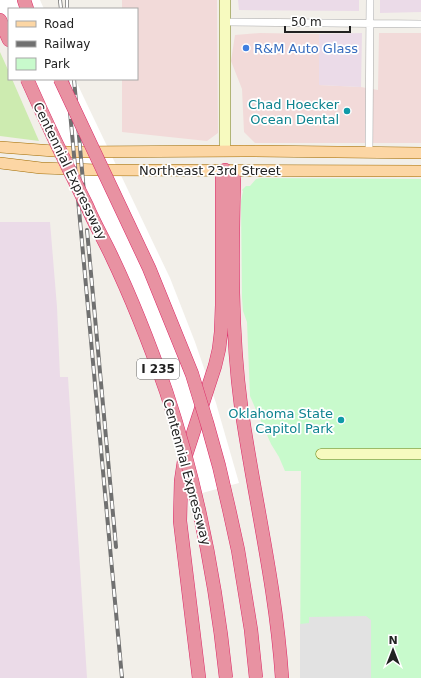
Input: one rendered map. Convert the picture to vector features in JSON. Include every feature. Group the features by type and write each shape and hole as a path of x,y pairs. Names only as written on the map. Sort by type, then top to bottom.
{"highway":[{"path":"0,20 8,38"},
{"name":"Centennial Expressway","path":"27,80 133,305 166,391 190,473 207,548 219,618 226,678"},
{"name":"I 235","path":"60,80 149,268 194,381 219,466 238,550 251,630 256,678"},
{"path":"199,678 180,521 181,481 184,461 213,373 219,349 222,305 222,179 225,170 234,179 234,311 241,405 280,644 282,678"}],"main road":[{"name":"Northeast 23rd Street","path":"0,147 67,152 225,151 421,153"},
{"path":"225,151 225,170"},
{"name":"Northeast 23rd Street","path":"0,163 41,168 99,170 421,171"}],"street":[{"path":"225,0 225,151"},
{"path":"369,153 370,0"},
{"path":"225,22 421,24"},
{"path":"321,454 421,454"}],"shaded area":[{"path":"122,0 217,0 218,133 207,141 122,132 122,80 138,80 138,8 122,8"},
{"path":"238,0 359,0 359,11 239,10"},
{"path":"380,0 421,0 421,12 380,13"},
{"path":"260,33 319,34 319,85 361,87 378,90 379,33 421,33 421,143 255,143 244,132 242,89 231,61 235,35"},
{"path":"362,33 361,87 319,85 319,34"},
{"path":"0,222 50,222 57,307 60,377 68,377 87,678 0,678"},
{"path":"366,616 371,620 371,678 300,678 300,624 309,623 309,617"}],"green space":[{"path":"0,52 8,70 8,80 12,80 39,141 0,136"},
{"name":"Oklahoma State Capitol Park","path":"256,179 421,179 421,678 300,678 301,471 285,471 271,444 250,396 247,322 243,311 242,190 246,186 250,186"}],"pier":[{"path":"0,0 40,0 44,8 8,8 8,47 0,29"},
{"path":"23,80 75,80 170,278 195,342 216,403 239,483 191,496 162,397 130,308"}],"railway":[{"path":"60,0 61,8"},
{"path":"67,0 67,8"},
{"path":"67,80 122,678"},
{"path":"74,80 84,193"},
{"path":"87,230 116,547"}],"place":[{"name":"R&M Auto Glass","path":"246,48"},
{"name":"Chad Hoecker Ocean Dental","path":"347,111"},
{"name":"Oklahoma State Capitol Park","path":"341,420"}]}
